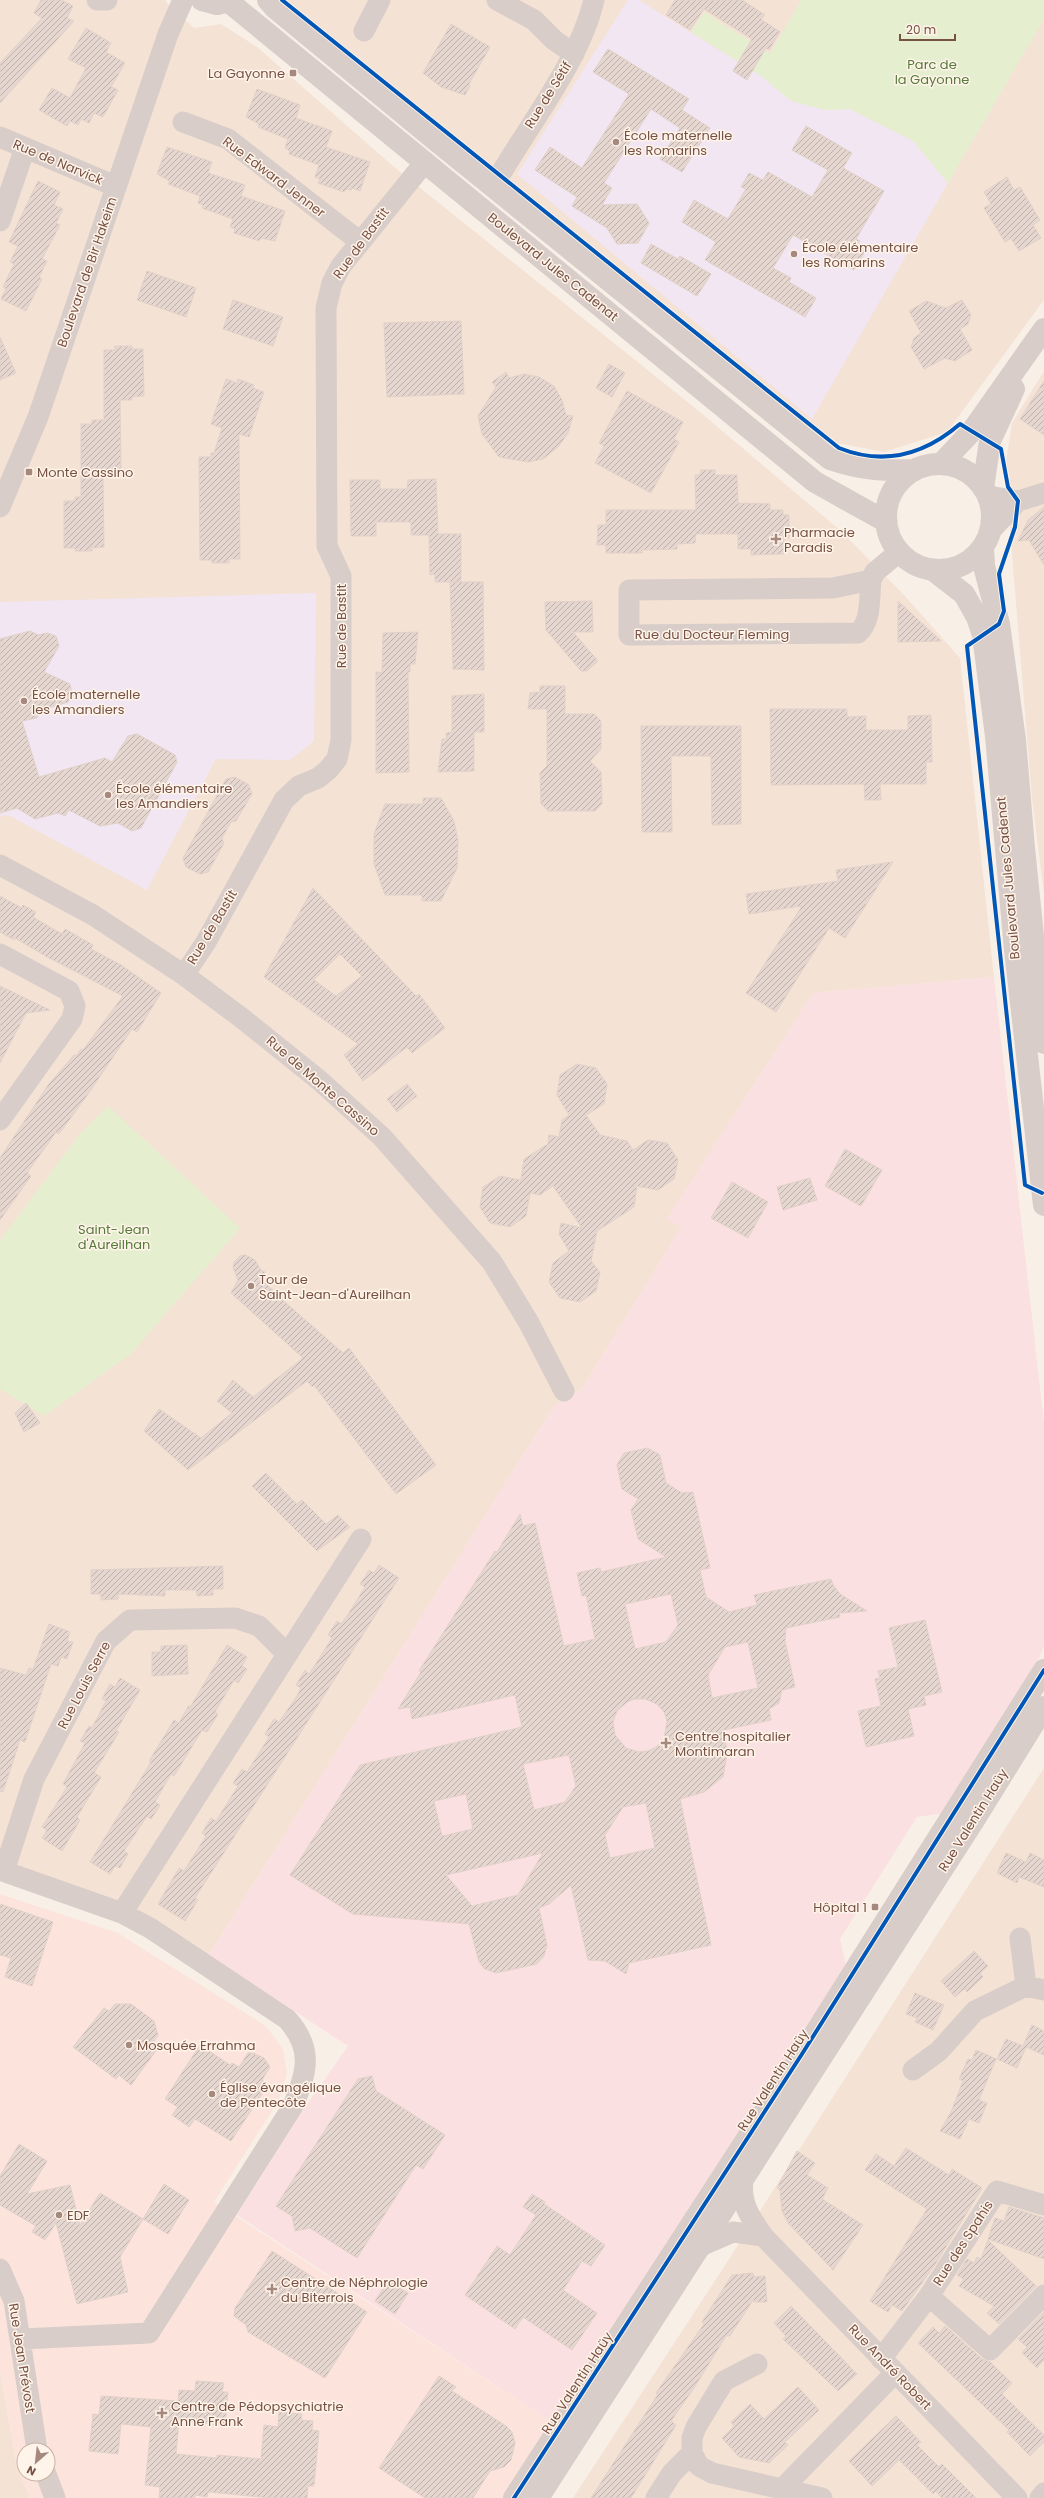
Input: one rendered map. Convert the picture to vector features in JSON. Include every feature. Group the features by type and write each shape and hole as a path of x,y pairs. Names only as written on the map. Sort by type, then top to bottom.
{"street":[{"path":"97,0 107,0"},
{"name":"Boulevard de Bir Hakeim","path":"0,507 38,417 115,186 168,34 183,0"},
{"name":"Boulevard Jules Cadenat","path":"268,0 275,8 433,139 491,184 830,459 856,468 884,471 913,470"},
{"path":"364,31 380,0"},
{"path":"497,0 534,20 554,40 574,54"},
{"name":"Rue de Sétif","path":"491,184 503,170 574,54 585,30 594,0"},
{"path":"203,1 217,4 230,1"},
{"name":"Boulevard de Bir Hakeim","path":"168,34 192,9 203,1"},
{"name":"Boulevard Jules Cadenat","path":"230,1 815,482 885,521"},
{"name":"Rue Edward Jenner","path":"183,122 228,139 359,241"},
{"name":"Rue de Narvick","path":"0,137 115,186"},
{"path":"0,221 25,148"},
{"name":"Rue de Bastit","path":"184,975 206,942 284,800 299,786 318,778 338,759 341,740 342,608 341,576 327,546 326,308 332,283 359,241 425,162"},
{"path":"941,464 972,431 1040,334"},
{"path":"987,538 992,518 986,492 990,441 1040,334"},
{"path":"1018,501 964,564 949,569 933,570 914,564 899,552 889,536 885,521 886,506 892,491 900,480 913,470 927,465 941,464 964,470 986,492 1018,501 1044,493"},
{"name":"Boulevard Jules Cadenat","path":"987,538 987,582 999,624 1015,740 1023,841 1044,1043"},
{"path":"871,580 875,572 899,552"},
{"name":"Boulevard Jules Cadenat","path":"933,570 964,594 978,617 983,635 996,736 1015,950 1044,1205"},
{"name":"Rue du Docteur Fleming","path":"871,580 867,619 865,627 858,633 629,635 629,590 833,588 871,580"},
{"name":"Rue de Monte Cassino","path":"0,865 93,915 184,975 243,1019 320,1080 382,1137 492,1262 529,1323 564,1390"},
{"path":"0,954 69,991 75,1006 72,1019 0,1120"},
{"path":"122,1913 361,1538"},
{"name":"Rue Louis Serre","path":"2,1871 34,1779 106,1641 118,1629 130,1620 235,1618 259,1626 287,1654"},
{"name":"Rue Valentin Haüy","path":"514,2498 811,2042 1044,1670"},
{"name":"Rue Valentin Haüy","path":"538,2498 701,2246 1044,1707"},
{"path":"2,1871 122,1913 150,1928 287,2018 297,2030 306,2060 305,2078 293,2106 149,2333 21,2339"},
{"path":"913,2070 939,2051 975,2011 1035,1988 1020,1938"},
{"name":"Rue André Robert","path":"743,2180 742,2199 746,2211 763,2236 1017,2498"},
{"name":"Rue des Spahis","path":"782,2489 888,2366 929,2296 997,2191 1044,2205"},
{"path":"701,2246 733,2232 763,2236"},
{"name":"Rue Jean Prévost","path":"0,2269 14,2301 36,2442"},
{"name":"Rue des Spahis","path":"929,2296 990,2350 1044,2294"},
{"path":"757,2364 724,2381 696,2427 692,2438 692,2453 699,2466 712,2473 760,2491 782,2489 822,2498"},
{"path":"656,2498 672,2473 692,2453"},
{"path":"49,2482 55,2498"},
{"path":"1040,2498 1044,2494"}],"shaded area":[{"path":"0,0 166,0 166,2 194,28 221,24 257,47 394,167 695,408 841,531 904,595 960,658 994,977 813,993 668,1218 681,1228 582,1389 554,1406 209,1955 0,1864"},
{"path":"284,0 1044,0 1044,300 947,432 884,452 817,439"},
{"path":"628,0 639,0 761,76 791,101 825,110 850,109 913,141 948,183 812,419 517,174"},
{"path":"1044,371 1044,895 1032,798 1005,468 1012,423"},
{"path":"316,593 314,741 290,760 216,759 147,890 8,815 0,816 0,602"},
{"name":"Centre hospitalier Montimaran","path":"994,977 1044,1424 1044,1645 1034,1672 945,1813 917,1817 840,1939 846,1965 552,2422 237,2215 301,2113 348,2046 209,1955 554,1406 582,1389 681,1228 667,1219 813,993"},
{"path":"1044,1768 1044,2498 573,2498 724,2267"},
{"path":"0,1894 118,1933 266,2026 283,2049 287,2073 279,2100 214,2202 552,2422 504,2498 30,2498 23,2482 56,2482 56,2442 16,2442 16,2461 0,2371"},
{"path":"0,2371 16,2461 16,2482 23,2482 30,2498 0,2498"}],"green space":[{"name":"Parc de la Gayonne","path":"801,0 1044,0 1044,19 948,183 913,141 850,109 825,110 791,101 761,76 691,32 704,12 770,54"},
{"name":"Saint-Jean d'Aureilhan","path":"108,1106 240,1228 131,1354 44,1416 0,1389 0,1241 78,1136"}],"building":[{"path":"41,0 62,0 73,6 67,18 74,21 0,103 0,63 42,18 34,13"},
{"path":"675,0 742,0 765,15 761,19 780,32 769,50 766,48 747,80 733,71 752,39 704,9 690,30 666,15"},
{"path":"451,24 490,47 469,84 470,86 465,95 441,87 423,73"},
{"path":"86,28 111,43 106,52 125,63 111,87 118,90 103,117 94,113 89,123 81,119 78,125 70,121 67,126 39,110 52,88 70,98 86,68 68,59"},
{"path":"608,49 689,99 682,110 710,128 682,172 660,159 680,128 651,109 604,183 612,188 602,205 637,204 649,223 638,243 617,244 607,228 572,206 577,197 535,170 550,147 582,168 629,94 593,72"},
{"path":"257,89 300,105 296,118 332,131 326,147 370,162 360,191 352,188 351,190 346,189 344,192 318,183 320,179 315,177 319,165 289,154 290,151 285,148 288,139 258,127 259,124 246,117"},
{"path":"806,126 852,153 843,168 884,191 856,239 860,241 857,245 866,250 854,270 793,235 773,268 791,278 789,282 816,298 805,317 705,260 716,242 682,222 694,200 728,219 746,189 741,187 749,173 763,180 768,172 812,197 828,170 792,150"},
{"path":"167,147 212,162 208,173 245,185 241,196 285,211 275,241 261,238 259,241 234,233 235,229 230,227 233,219 202,208 203,205 198,203 200,196 168,184 170,181 157,174"},
{"path":"1007,177 1014,190 1020,187 1040,220 1033,225 1041,238 1019,251 1011,238 1005,242 984,208 991,204 984,192"},
{"path":"38,181 60,192 54,205 63,209 56,223 60,225 42,259 47,261 39,277 42,279 26,311 1,299 6,289 3,287 14,264 10,262 18,246 9,242"},
{"path":"651,244 678,259 680,256 711,274 697,296 641,263"},
{"path":"147,271 196,288 186,317 137,300"},
{"path":"233,300 283,317 273,346 223,329"},
{"path":"962,300 971,315 968,324 960,329 972,350 955,361 945,358 924,369 911,347 914,338 921,333 909,311 926,301 946,308"},
{"path":"461,321 464,394 387,397 384,323"},
{"path":"0,337 16,373 0,380"},
{"path":"115,346 132,346 132,349 143,349 144,396 132,397 132,400 120,400 121,471 110,471 109,475 103,475 104,547 92,548 92,551 75,551 75,548 64,548 64,501 75,501 75,497 81,497 81,424 92,424 92,420 104,420 104,350 115,350"},
{"path":"609,364 625,373 612,397 596,388"},
{"path":"506,372 509,378 524,374 539,377 554,386 562,400 566,415 573,416 568,433 558,447 543,459 528,462 499,457 482,434 478,416 496,387 492,382"},
{"path":"226,379 237,383 238,379 254,385 253,388 264,392 249,437 239,434 240,559 229,559 229,563 212,563 212,560 200,560 199,457 211,457 211,453 214,453 222,428 211,424"},
{"path":"1044,381 1044,435 1020,419"},
{"path":"627,391 683,422 674,439 679,442 651,493 595,463 604,446 599,443"},
{"path":"701,470 715,470 715,475 737,475 738,503 770,504 770,510 783,510 783,515 789,515 789,538 784,538 784,554 751,555 751,549 738,549 738,534 696,534 695,543 677,544 677,549 642,550 642,553 606,553 606,545 597,545 598,525 606,525 606,510 696,510 695,475 700,475"},
{"path":"436,479 438,534 461,534 461,582 435,582 435,574 430,575 429,535 411,535 411,522 376,522 376,536 351,536 350,480 380,480 380,489 407,489 408,480"},
{"path":"1044,507 1044,565 1029,540 1018,541 1028,520"},
{"path":"450,582 483,582 484,670 453,669"},
{"path":"592,601 593,632 573,632 598,661 587,671 581,671 546,630 545,602"},
{"path":"898,601 941,641 898,642"},
{"path":"30,631 38,635 47,633 56,636 59,646 44,672 70,684 72,694 68,702 41,710 37,718 22,721 39,777 105,758 112,762 128,736 137,734 175,755 177,762 141,828 132,831 118,823 100,826 69,810 65,816 58,813 35,819 17,808 0,813 0,639"},
{"path":"418,632 415,664 410,664 410,672 408,672 409,772 376,773 376,672 382,673 383,633"},
{"path":"540,686 565,686 565,714 594,714 601,721 601,749 590,761 601,772 602,804 595,811 548,811 541,804 540,773 547,766 547,709 528,709 530,693 540,692"},
{"path":"484,694 484,732 474,732 474,771 438,772 442,739 447,739 446,733 452,732 452,696"},
{"path":"770,709 847,709 847,717 866,716 866,730 908,730 908,716 931,715 932,762 926,762 926,784 880,784 881,800 865,800 864,784 771,785"},
{"path":"641,726 741,726 741,824 712,825 711,756 671,756 672,832 642,832"},
{"path":"235,777 249,785 252,794 236,821 231,822 222,838 224,843 208,872 200,874 186,867 183,858 226,779"},
{"path":"423,798 441,798 454,821 458,840 457,868 441,901 422,901 422,895 385,895 374,864 374,834 385,804 423,804"},
{"path":"893,862 845,938 829,928 776,1012 746,993 802,906 749,914 746,894 838,881 836,870"},
{"path":"313,888 416,996 419,994 445,1028 412,1053 407,1047 363,1081 344,1055 358,1044 264,977","holes":["340,954 362,976 336,996 314,980"]},
{"path":"0,896 22,908 23,905 36,912 33,917 62,934 65,929 93,945 91,949 121,965 161,993 137,1032 132,1029 59,1134 56,1132 27,1173 31,1176 0,1220 0,1158 48,1085 74,1055 76,1056 81,1049 83,1050 123,996 49,958 15,938 14,940 0,932"},
{"path":"0,986 50,1010 26,1013 0,1063"},
{"path":"577,1064 596,1068 607,1084 604,1104 586,1115 600,1135 627,1141 633,1150 648,1140 667,1143 678,1160 674,1179 658,1190 637,1186 634,1207 597,1231 591,1261 600,1272 596,1291 580,1302 560,1298 549,1282 553,1263 569,1251 559,1234 561,1223 582,1228 553,1186 540,1195 530,1193 526,1216 510,1227 490,1223 480,1207 483,1187 500,1176 521,1180 524,1159 548,1144 549,1135 559,1137 562,1120 569,1115 557,1095 560,1075"},
{"path":"407,1084 417,1096 397,1112 387,1099"},
{"path":"845,1149 882,1170 861,1206 825,1186"},
{"path":"810,1178 817,1200 783,1210 777,1187"},
{"path":"732,1182 768,1202 748,1238 711,1218"},
{"path":"245,1255 255,1260 260,1269 265,1272 263,1281 285,1302 343,1353 349,1348 436,1465 396,1494 314,1385 312,1387 307,1381 188,1470 144,1431 159,1409 201,1438 232,1413 217,1401 233,1380 253,1397 303,1358 231,1293 238,1280 233,1268 234,1262 240,1256"},
{"path":"26,1403 40,1423 24,1432 15,1413"},
{"path":"648,1448 660,1455 666,1483 682,1493 693,1492 710,1568 700,1570 706,1597 729,1612 757,1605 754,1595 831,1579 833,1585 840,1594 867,1611 839,1613 840,1617 786,1628 785,1641 795,1687 782,1690 779,1703 769,1709 771,1720 724,1730 727,1753 723,1777 704,1792 680,1799 711,1945 629,1963 626,1974 605,1961 588,1960 571,1885 549,1904 539,1908 547,1945 544,1956 537,1964 496,1973 485,1969 479,1962 469,1924 353,1914 290,1875 360,1765 522,1727 515,1695 412,1719 410,1707 398,1709 421,1672 419,1671 495,1551 497,1552 520,1514 523,1526 535,1523 564,1646 595,1639 586,1595 582,1596 577,1573 600,1568 601,1572 666,1557 638,1539 631,1510 638,1499 622,1489 617,1465 624,1453","holes":["671,1594 678,1625 666,1642 635,1649 625,1604","748,1642 758,1688 712,1698 708,1675 725,1647","635,1699 645,1699 657,1704 664,1712 667,1721 664,1739 656,1747 648,1751 639,1752 626,1748 615,1735 613,1722 617,1711 627,1702","569,1755 576,1786 565,1802 534,1810 523,1764","466,1794 473,1829 442,1836 434,1801","646,1803 655,1848 610,1858 605,1835 623,1807","543,1853 518,1895 472,1906 446,1875"]},
{"path":"266,1473 297,1504 302,1500 326,1524 338,1515 350,1527 317,1551 252,1486"},
{"path":"379,1565 399,1578 195,1898 198,1900 185,1921 158,1904 179,1868 184,1871 206,1836 202,1833 211,1818 216,1821 238,1786 233,1783 242,1769 247,1772 264,1745 269,1737 265,1734 274,1719 279,1722 297,1696 301,1688 296,1685 305,1670 309,1674 315,1665 332,1638 328,1635 337,1621 341,1624 347,1616 365,1587 360,1584 369,1570 374,1573"},
{"path":"223,1566 223,1589 213,1589 213,1595 197,1596 196,1590 165,1590 165,1596 118,1594 118,1599 101,1600 101,1594 91,1594 91,1570"},
{"path":"925,1620 942,1692 924,1696 926,1705 908,1709 914,1736 866,1747 858,1711 881,1706 875,1679 880,1678 878,1671 898,1667 889,1628"},
{"path":"49,1624 70,1632 67,1641 73,1642 67,1659 61,1657 58,1666 51,1664 25,1742 20,1740 3,1792 0,1791 0,1668 26,1675 29,1668 33,1669"},
{"path":"187,1645 188,1674 152,1676 152,1652 161,1652 161,1646"},
{"path":"227,1645 247,1657 242,1666 247,1669 238,1683 234,1680 215,1712 218,1714 207,1732 202,1730 174,1776 171,1774 155,1802 160,1805 151,1819 147,1816 124,1851 128,1854 120,1868 115,1866 110,1874 90,1862 151,1762 149,1761 174,1720 179,1723 189,1705 189,1709"},
{"path":"120,1678 140,1690 116,1731 119,1732 94,1773 101,1777 77,1817 80,1820 62,1851 42,1838 47,1830 42,1827 67,1787 63,1784 85,1743 80,1741 89,1726 92,1728 106,1701 102,1699 110,1684 115,1687"},
{"path":"1006,1853 1026,1862 1030,1853 1044,1860 1044,1887 1019,1877 1017,1883 997,1873"},
{"path":"0,1904 53,1922 32,1986 5,1977 11,1958 0,1955"},
{"path":"974,1951 988,1966 980,1973 983,1977 967,1992 964,1989 955,1997 941,1981"},
{"path":"915,1993 944,2005 933,2030 915,2022 917,2018 906,2014"},
{"name":"Mosquée Errahma","path":"115,2004 131,2004 154,2021 158,2035 152,2044 158,2048 131,2085 119,2075 116,2079 73,2047 104,2008 109,2011"},
{"path":"1032,2025 1044,2031 1044,2055 1026,2047 1017,2068 997,2059 1006,2039 1023,2046"},
{"name":"Église évangélique de Pentecôte","path":"200,2045 230,2065 232,2063 239,2067 248,2053 253,2053 264,2058 270,2067 262,2080 268,2085 231,2141 195,2119 189,2127 172,2115 178,2107 165,2099"},
{"path":"976,2050 996,2059 979,2100 987,2103 979,2123 969,2119 960,2139 940,2131 951,2112 963,2081 959,2079 968,2059 972,2060"},
{"path":"372,2076 376,2091 445,2135 423,2169 416,2165 357,2258 310,2228 295,2231 292,2216 276,2206 358,2079"},
{"path":"19,2144 47,2161 27,2194 70,2185 80,2225 100,2193 143,2219 120,2257 128,2292 77,2304 56,2223 45,2240 32,2232 36,2226 0,2205 0,2176"},
{"path":"906,2148 949,2175 952,2169 982,2188 936,2263 902,2311 892,2305 888,2312 870,2301 927,2209 865,2170 876,2154 894,2166"},
{"path":"797,2151 815,2163 807,2175 828,2188 822,2199 863,2225 833,2270 788,2223 782,2211 780,2190 777,2188"},
{"path":"164,2184 189,2200 168,2234 143,2219"},
{"path":"532,2194 545,2202 544,2204 605,2245 591,2266 582,2261 563,2290 597,2313 572,2350 523,2317 515,2329 465,2295 497,2246 510,2255 536,2215 523,2207"},
{"path":"1009,2207 1044,2218 1044,2259 988,2239 995,2218 1004,2221"},
{"path":"988,2240 1036,2286 999,2324 987,2313 994,2306 959,2286 964,2279 957,2275 967,2259 974,2263 977,2257 981,2259"},
{"path":"272,2251 367,2312 325,2378 248,2332 246,2325 234,2316 235,2308"},
{"path":"753,2273 754,2277 765,2276 767,2302 754,2302 753,2300 730,2336 726,2336 694,2388 671,2421 676,2425 631,2498 591,2498 658,2394 656,2393 704,2324 702,2322 732,2275"},
{"path":"388,2281 408,2293 395,2314 375,2301"},
{"path":"791,2306 857,2374 838,2391 783,2339 786,2336 774,2323"},
{"path":"1044,2312 1044,2360 1037,2368 1022,2353 1027,2347 1018,2339"},
{"path":"945,2326 982,2359 990,2362 1012,2383 1002,2394 1044,2435 1044,2442 1030,2456 1007,2432 1009,2430 918,2343 933,2327 939,2333"},
{"path":"439,2376 456,2387 452,2391 506,2426 512,2432 515,2443 511,2460 504,2467 490,2471 473,2498 425,2498 379,2468"},
{"path":"196,2381 224,2383 222,2392 228,2392 225,2425 179,2421 176,2454 217,2458 217,2455 261,2459 264,2425 278,2427 279,2412 302,2414 301,2420 313,2421 312,2430 319,2431 314,2486 308,2486 307,2498 270,2498 208,2492 207,2497 195,2495 195,2498 159,2498 160,2487 145,2485 151,2427 121,2424 118,2454 89,2451 93,2414 99,2415 101,2396 178,2401 179,2390 195,2391"},
{"path":"798,2387 819,2410 785,2442 788,2445 769,2463 739,2457 722,2438 734,2426 731,2422 750,2404 764,2419"},
{"path":"896,2416 921,2442 917,2445 939,2467 942,2464 976,2498 942,2498 936,2491 933,2494 899,2460 872,2486 849,2461"}],"cycle path":[{"path":"282,0 839,448 872,456 903,454 918,450 933,443 960,424 1001,449 1008,487 1018,501 1015,527 999,574 1004,611 999,624 967,646 1025,1185 1042,1193"},
{"path":"514,2498 802,2054 1044,1670"}],"place":[{"name":"La Gayonne","path":"293,73"},
{"name":"École maternelle les Romarins","path":"616,142"},
{"name":"École élémentaire les Romarins","path":"794,254"},
{"name":"Monte Cassino","path":"29,472"},
{"name":"Pharmacie Paradis","path":"776,539"},
{"name":"École maternelle les Amandiers","path":"24,701"},
{"name":"École élémentaire les Amandiers","path":"108,795"},
{"name":"Tour de Saint-Jean-d'Aureilhan","path":"251,1286"},
{"name":"Centre hospitalier Montimaran","path":"666,1743"},
{"name":"Hôpital 1","path":"875,1907"},
{"name":"Mosquée Errahma","path":"129,2045"},
{"name":"Église évangélique de Pentecôte","path":"212,2094"},
{"name":"EDF","path":"59,2215"},
{"name":"Centre de Néphrologie du Biterrois","path":"272,2289"},
{"name":"Centre de Pédopsychiatrie Anne Frank","path":"162,2413"}]}
